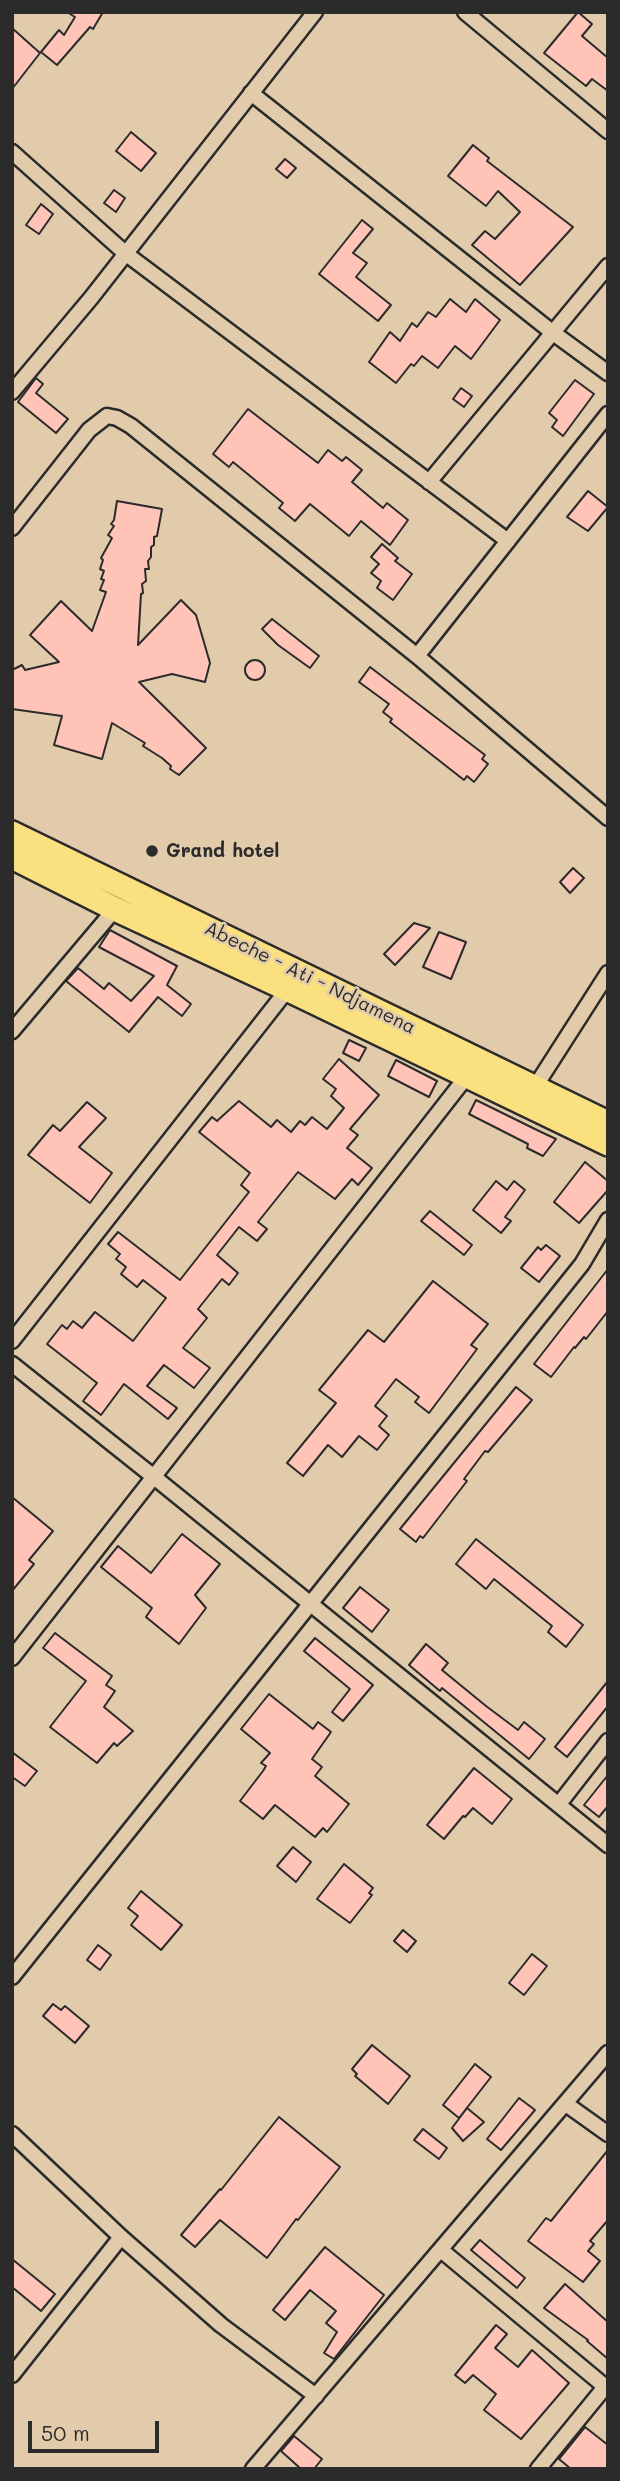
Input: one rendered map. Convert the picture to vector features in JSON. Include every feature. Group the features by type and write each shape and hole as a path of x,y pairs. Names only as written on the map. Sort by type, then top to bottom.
{"highway":[{"name":"Abeche - Ati - Ndjamena","path":"12,833 294,981 467,1076 608,1144"},
{"name":"Abeche - Ati - Ndjamena","path":"12,858 115,909 294,981 535,1087 608,1123"}],"street":[{"path":"12,392 91,298 315,12"},
{"path":"465,12 608,131"},
{"path":"251,93 552,332 608,373"},
{"path":"12,152 125,253 508,541"},
{"path":"429,482 608,266"},
{"path":"417,656 608,415"},
{"path":"12,528 89,429 107,416 117,418 131,426 417,656 608,818"},
{"path":"12,1031 115,909"},
{"path":"535,1087 608,974"},
{"path":"12,1341 294,981"},
{"path":"12,1658 467,1076"},
{"path":"12,1977 582,1264 608,1220"},
{"path":"12,1364 608,1846"},
{"path":"559,1804 608,1741"},
{"path":"253,2469 608,2053"},
{"path":"566,2104 608,2134"},
{"path":"12,2134 121,2237 221,2325 316,2396"},
{"path":"12,2375 121,2237"},
{"path":"442,2250 606,2388 538,2469"}],"building":[{"path":"67,12 103,12 93,29 90,27 57,65 41,52 59,30 64,35 75,17"},
{"path":"578,12 592,24 582,36 608,58 608,91 592,79 586,86 544,53"},
{"path":"12,28 40,53 12,89"},
{"path":"131,132 156,153 141,171 116,151"},
{"path":"473,145 489,158 487,161 573,227 520,285 472,245 485,231 495,239 520,212 498,191 486,206 448,176"},
{"path":"285,159 296,168 287,178 276,169"},
{"path":"114,190 125,198 116,212 104,203"},
{"path":"41,204 53,214 39,234 26,225"},
{"path":"362,220 373,229 353,253 367,263 356,277 391,305 378,321 319,274"},
{"path":"450,299 466,312 475,299 500,320 471,359 455,346 438,368 422,356 414,366 411,364 396,383 369,362 390,332 400,341 412,323 417,327 428,312 436,317"},
{"path":"36,378 43,384 36,393 68,419 56,433 18,402"},
{"path":"575,380 594,394 563,436 552,427 557,420 549,413"},
{"path":"461,388 472,396 464,407 453,399"},
{"path":"248,409 318,463 328,450 342,461 346,457 362,470 352,482 383,508 387,503 408,520 390,545 361,521 349,536 310,504 295,521 279,508 283,503 233,462 229,467 213,454"},
{"path":"588,491 608,507 588,531 567,517"},
{"path":"117,501 162,509 157,536 154,537 154,545 151,547 149,569 145,569 146,581 142,584 138,645 181,600 196,615 210,663 205,682 172,674 139,682 206,748 179,775 170,769 171,766 162,758 143,746 145,743 112,723 102,759 54,745 62,716 12,709 12,670 22,665 25,670 59,662 30,635 61,601 92,631 106,592 100,590 104,580 101,579 104,571 100,569 103,560 101,558 112,538 108,535 114,526 111,524"},
{"path":"382,544 398,558 395,561 412,574 393,600 377,588 381,581 371,573 379,564 371,557"},
{"path":"272,619 319,656 310,668 278,645 262,629"},
{"path":"255,660 262,663 265,670 262,677 255,680 248,677 245,670 248,663"},
{"path":"370,667 485,755 482,759 488,764 474,782 467,776 464,780 390,722 392,719 383,712 389,704 359,682"},
{"path":"573,868 584,878 570,893 560,882"},
{"path":"414,923 430,928 395,965 384,954"},
{"path":"110,930 177,966 167,985 191,1004 182,1016 158,997 129,1032 66,981 78,968 104,989 109,983 131,1001 154,976 99,947"},
{"path":"439,932 466,942 451,979 423,967"},
{"path":"349,1040 366,1048 359,1061 343,1053"},
{"path":"339,1059 379,1095 350,1129 358,1135 347,1148 372,1168 358,1185 352,1179 335,1199 298,1172 258,1222 267,1229 257,1241 239,1227 217,1255 238,1273 229,1285 222,1279 198,1309 207,1318 183,1348 210,1368 194,1388 164,1365 147,1386 177,1408 168,1419 124,1384 101,1415 83,1401 97,1383 47,1344 62,1325 67,1329 73,1321 82,1328 95,1312 133,1341 166,1298 143,1280 137,1287 121,1274 126,1267 116,1259 120,1254 108,1244 118,1232 180,1280 249,1192 241,1185 250,1173 199,1132 212,1117 217,1121 239,1101 271,1127 277,1120 291,1132 300,1121 305,1125 312,1117 327,1129 344,1108 331,1096 336,1089 323,1079"},
{"path":"396,1060 437,1081 429,1097 388,1076"},
{"path":"476,1100 556,1139 543,1156 527,1148 528,1144 469,1114"},
{"path":"87,1102 106,1118 79,1147 112,1173 90,1203 28,1155 53,1125 60,1131"},
{"path":"585,1162 608,1181 608,1190 579,1223 554,1202"},
{"path":"496,1181 507,1190 514,1181 525,1190 505,1217 511,1221 501,1233 473,1210"},
{"path":"430,1211 472,1245 464,1255 421,1221"},
{"path":"546,1245 560,1256 539,1282 521,1268 538,1247 541,1250"},
{"path":"608,1269 608,1311 586,1339 584,1337 574,1347 551,1377 534,1364"},
{"path":"433,1281 488,1324 471,1345 477,1349 429,1413 415,1402 419,1397 396,1379 375,1406 387,1416 379,1426 389,1435 377,1450 359,1436 342,1457 328,1445 303,1476 287,1463 336,1403 319,1390 368,1330 384,1342"},
{"path":"516,1387 532,1400 488,1452 485,1451 464,1479 467,1481 423,1538 420,1536 416,1542 400,1529"},
{"path":"12,1497 53,1531 29,1560 34,1564 12,1591"},
{"path":"182,1534 220,1564 195,1595 206,1608 179,1644 146,1617 152,1608 101,1567 118,1546 151,1573"},
{"path":"476,1539 583,1625 566,1647 548,1632 552,1626 494,1579 486,1589 456,1564"},
{"path":"360,1587 389,1610 372,1632 343,1608"},
{"path":"55,1633 112,1676 106,1685 115,1691 104,1707 133,1731 117,1746 114,1743 97,1763 50,1727 86,1681 43,1648"},
{"path":"315,1638 373,1685 343,1721 332,1712 350,1689 304,1651"},
{"path":"426,1644 448,1663 442,1670 486,1706 518,1730 524,1722 545,1739 529,1759 442,1688 440,1691 409,1665"},
{"path":"608,1681 608,1706 567,1757 555,1747"},
{"path":"269,1694 313,1729 318,1722 331,1732 312,1759 322,1767 315,1776 349,1804 327,1832 323,1828 315,1837 275,1805 263,1819 240,1801 263,1771 266,1766 261,1763 270,1753 241,1729"},
{"path":"12,1752 37,1771 25,1786 12,1777"},
{"path":"474,1768 512,1799 492,1824 473,1808 444,1839 427,1825"},
{"path":"608,1775 608,1806 599,1817 584,1805"},
{"path":"293,1847 311,1862 296,1882 277,1866"},
{"path":"344,1864 373,1888 369,1893 372,1895 350,1923 317,1899"},
{"path":"141,1891 182,1925 161,1950 131,1925 138,1916 128,1908"},
{"path":"403,1930 416,1941 407,1952 394,1941"},
{"path":"98,1945 111,1955 100,1970 87,1960"},
{"path":"532,1954 547,1966 524,1995 509,1983"},
{"path":"53,2004 61,2010 65,2006 89,2026 75,2043 43,2016"},
{"path":"372,2045 410,2076 388,2104 355,2076 357,2074 352,2069"},
{"path":"475,2064 491,2077 459,2118 443,2105"},
{"path":"519,2098 535,2110 501,2150 487,2139"},
{"path":"467,2108 484,2122 463,2141 452,2128"},
{"path":"279,2117 340,2167 267,2258 220,2220 195,2247 181,2235"},
{"path":"423,2129 447,2148 439,2159 414,2140"},
{"path":"608,2150 608,2220 590,2241 594,2244 588,2251 600,2261 583,2282 528,2241 546,2218 551,2221"},
{"path":"480,2240 525,2278 517,2288 471,2250"},
{"path":"325,2247 384,2295 334,2359 324,2353 337,2332 326,2323 336,2311 310,2290 285,2320 273,2310"},
{"path":"12,2259 55,2294 41,2311 12,2287"},
{"path":"565,2284 608,2322 608,2359 588,2340 544,2308"},
{"path":"496,2325 507,2334 495,2348 518,2367 532,2350 569,2383 521,2439 484,2410 496,2394 473,2375 465,2383 455,2375"},
{"path":"585,2427 608,2445 608,2469 571,2469 559,2459"},
{"path":"294,2436 322,2459 314,2469 301,2469 281,2451"}],"place":[{"name":"Grand hotel","path":"152,851"}]}
